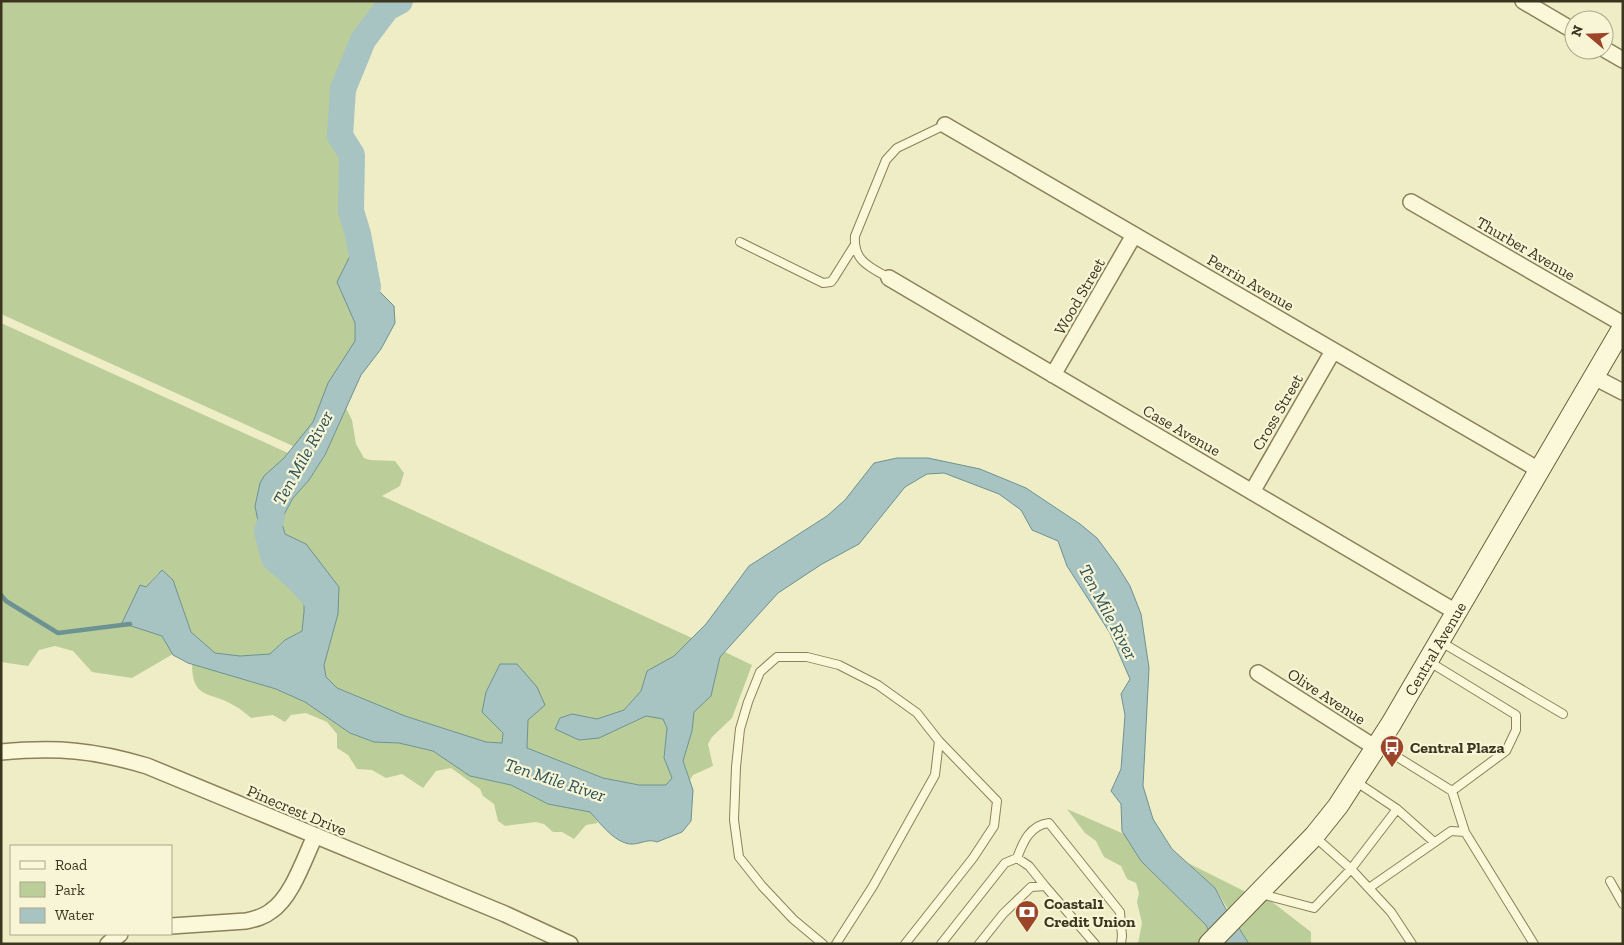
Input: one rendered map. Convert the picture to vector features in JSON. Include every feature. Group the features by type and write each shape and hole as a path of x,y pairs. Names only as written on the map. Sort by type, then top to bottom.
{"main road":[{"name":"Central Avenue","path":"1208,944 1314,836 1355,781 1428,661 1623,326"}],"street":[{"path":"1523,1 1564,26"},
{"name":"Perrin Avenue","path":"945,125 1539,470"},
{"name":"Thurber Avenue","path":"1411,202 1623,326"},
{"name":"Wood Street","path":"1054,375 1134,235"},
{"name":"Case Avenue","path":"889,278 1456,612"},
{"name":"Cross Street","path":"1252,492 1333,350"},
{"path":"1594,377 1623,392"},
{"name":"Olive Avenue","path":"1258,673 1377,747"},
{"name":"Pinecrest Drive","path":"1,752 65,749 116,757 147,766 505,914 565,943"},
{"path":"172,926 246,921 258,918 272,911 282,901 292,886 315,836"},
{"path":"108,944 119,935"}],"lane":[{"path":"889,278 867,265 858,257 854,246 855,236 886,160 891,153 897,148 945,125"},
{"path":"740,242 823,283 831,282 854,246"},
{"path":"1439,640 1563,714"},
{"path":"823,944 793,919 762,886 739,857 734,820 740,729 760,672 777,657 807,657 839,665 878,685 918,713 939,741 996,801 994,826 973,858 905,944"},
{"path":"1428,661 1516,715 1516,730 1506,750 1452,791"},
{"path":"836,944 873,886 936,774 939,741"},
{"path":"1377,747 1452,791 1465,832 1534,944"},
{"path":"1355,781 1396,809 1434,842"},
{"path":"1252,900 1314,908 1351,869 1396,809"},
{"path":"941,944 1005,863 1017,858 1023,840 1040,824 1049,823 1120,912 1121,944"},
{"path":"1369,888 1451,831 1465,832"},
{"path":"1314,836 1351,869 1392,912 1412,944"},
{"path":"1017,858 1029,866 1095,944"},
{"path":"1610,881 1623,904"},
{"path":"979,944 1003,914 1031,887 1045,886"}],"green space":[{"path":"1,1 400,1 387,8 363,40 343,89 340,136 352,155 351,211 366,271 370,310 304,451 1,314"},
{"path":"1,323 288,453 284,458 261,536 290,572 300,588 305,605 302,631 285,640 270,654 240,656 215,653 191,632 173,580 158,573 146,587 162,636 173,654 132,678 92,672 73,651 55,646 39,650 28,666 1,662"},
{"path":"346,408 352,420 356,444 364,458 395,461 404,473 400,486 382,496 692,638 674,656 647,671 641,691 624,710 597,719 572,714 555,728 579,740 599,738 646,716 663,719 667,728 664,758 672,778 666,785 639,785 603,778 527,748 528,720 503,733 502,743 486,742 405,716 337,688 326,677 324,665 338,614 306,544 285,534 281,520 293,498 309,480 325,456"},
{"path":"725,652 752,665 732,718 712,737 708,744 713,766 693,775 690,780 683,761 692,731 694,711 711,696 720,657"},
{"path":"192,664 276,689 305,702 350,733 374,742 399,743 433,751 470,776 511,785 548,804 591,812 598,823 586,825 574,839 562,832 553,832 544,824 536,822 505,826 498,821 494,804 483,796 480,789 451,768 436,771 423,788 402,774 386,778 372,770 357,769 348,755 337,748 337,734 327,722 306,713 291,715 285,722 273,715 251,718 227,701 200,690 195,684"},
{"path":"1067,809 1124,834 1141,861 1206,925 1214,942 1211,944 1138,944 1142,923 1137,902 1139,893 1136,883 1127,879 1121,866 1104,857 1096,841 1085,833"},
{"path":"1188,863 1256,897 1271,901 1311,932 1311,944 1249,944 1215,888"}],"water":[{"path":"353,250 362,251 376,262 378,290 394,306 395,323 381,349 361,375 325,455 309,480 293,498 281,520 285,534 306,544 339,587 338,614 324,665 326,677 337,688 405,716 486,742 502,743 503,733 482,712 486,692 500,664 517,664 537,687 545,705 528,720 527,748 603,778 639,785 666,785 672,778 664,758 667,728 663,719 646,716 599,738 579,740 555,729 560,718 572,714 597,719 624,710 641,691 647,671 674,656 706,624 749,566 827,516 845,500 874,463 897,458 928,458 980,469 1026,488 1080,524 1097,538 1130,586 1141,614 1149,668 1143,786 1153,819 1172,849 1215,888 1231,919 1234,920 1249,944 1217,944 1214,942 1206,925 1141,861 1122,831 1121,804 1111,791 1121,769 1125,715 1121,694 1130,679 1110,633 1067,566 1058,541 1032,530 1021,510 999,494 944,473 927,474 905,487 859,544 822,564 778,593 720,657 711,696 694,712 692,731 683,761 693,790 691,821 682,832 657,842 624,843 608,831 590,812 548,804 511,785 470,776 433,751 399,743 374,742 350,733 305,702 276,689 188,663 173,655 162,636 122,623 140,585 146,587 162,570 173,580 191,632 215,653 240,656 270,654 285,640 302,631 304,597 292,576 261,536 255,506 260,483 264,476 284,458 313,422 328,383 355,341 355,323 337,282"}],"waterway":[{"name":"Ten Mile River","path":"368,287 358,234 351,211 352,155 340,136 343,89 363,40 387,8 400,1"},
{"name":"Ten Mile River","path":"272,517 267,531 274,558 299,580 314,597"},
{"path":"1,595 6,601 58,633 130,624"}],"place":[{"name":"Central Plaza","path":"1392,768"},
{"name":"Coastal1 Credit Union","path":"1027,933"}]}
